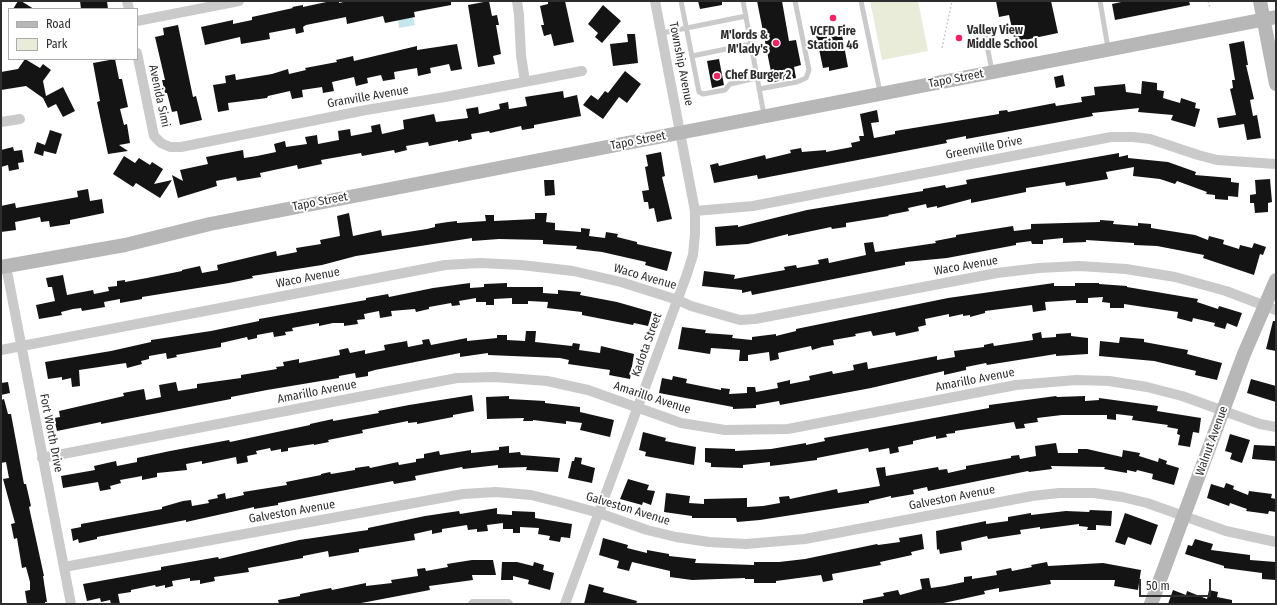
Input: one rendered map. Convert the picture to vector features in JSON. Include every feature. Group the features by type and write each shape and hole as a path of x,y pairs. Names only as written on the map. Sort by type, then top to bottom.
{"street":[{"path":"138,21 239,1"},
{"path":"517,1 521,55 526,82"},
{"name":"Township Avenue","path":"655,1 681,132"},
{"path":"1260,1 1270,18 1276,84"},
{"name":"Tapo Street","path":"3,267 126,245 210,224 1270,18"},
{"name":"Avenida Simi","path":"138,58 151,127 154,136 161,143"},
{"name":"Granville Avenue","path":"161,143 170,147 181,147 366,110 582,71"},
{"path":"1,122 20,119"},
{"name":"Kadota Street","path":"565,604 678,300 693,255 695,210 681,132"},
{"name":"Greenville Drive","path":"695,210 754,206 1111,137 1150,139 1198,156 1217,160 1276,164"},
{"name":"Waco Avenue","path":"1,350 446,265 521,265 573,271 622,282 678,300 691,306 740,320 755,319 997,273 1039,268 1079,266 1126,269 1176,277 1226,291 1270,308"},
{"name":"Fort Worth Drive","path":"3,267 71,604"},
{"name":"Walnut Avenue","path":"1151,604 1244,354 1270,308 1276,280"},
{"name":"Amarillo Avenue","path":"42,458 457,378 496,377 547,381 588,390 681,423 725,430 788,429 1016,385 1076,380 1109,381 1147,387 1182,396 1276,427"},
{"name":"Galveston Avenue","path":"64,567 464,494 496,492 531,495 599,513 647,530 676,537 709,542 746,544 775,543 805,539 1032,496 1059,493 1094,493 1122,497 1184,515 1226,531 1276,542"},
{"path":"473,604 508,604"}],"lane":[{"path":"681,1 699,92 703,94 725,90 730,84 757,78"},
{"path":"743,1 764,116"},
{"path":"759,89 797,82 806,78 809,70 795,1"},
{"path":"861,1 880,93"},
{"path":"1100,2 1108,49"},
{"path":"662,34 746,16"},
{"path":"983,25 993,72"},
{"path":"692,56 751,44"}],"path":[{"path":"942,48 952,1"},
{"path":"1208,1 1210,8"}],"green space":[{"path":"870,1 918,1 928,51 882,60"}],"water":[{"path":"413,17 415,25 399,28 398,20"}],"building":[{"path":"18,1 21,1 32,8 14,8"},
{"path":"80,1 107,1 108,8 81,8"},
{"path":"331,1 339,1 339,3 348,1 451,1 451,5 414,12 415,17 385,23 383,16 347,24 346,17 306,25 303,27 304,32 296,34 295,28 269,33 270,39 241,44 240,37 205,45 201,27 233,20 233,24 252,20 252,17 293,8 292,7 303,5 303,7"},
{"path":"489,1 492,16 497,15 499,25 496,25 501,54 493,56 495,64 478,67 468,5"},
{"path":"548,1 565,1 574,42 554,46 551,34 544,36 541,25 544,25 540,6 548,4"},
{"path":"698,1 722,1 722,5 700,9"},
{"path":"757,1 782,1 789,41 796,40 801,65 794,67 796,78 773,82"},
{"path":"996,1 1051,1 1058,33 1015,42 1009,15 999,17"},
{"path":"1126,1 1189,1 1190,5 1115,20 1112,4"},
{"path":"603,5 621,21 602,43 595,37 598,33 588,24"},
{"path":"178,25 193,97 196,96 202,120 180,125 177,111 172,112 167,93 165,93 162,80 165,80 155,37 164,35 163,28"},
{"path":"826,33 827,38 842,35 848,67 829,71 829,67 823,68 816,35"},
{"path":"627,34 635,34 638,63 613,66 610,44 628,42"},
{"path":"1244,41 1248,65 1246,65 1254,99 1250,100 1253,116 1257,115 1261,138 1247,140 1244,124 1219,128 1217,118 1236,115 1230,89 1233,88 1232,80 1235,80 1229,44"},
{"path":"457,44 462,69 451,71 449,64 430,68 431,73 418,76 417,68 394,72 395,79 383,81 381,75 367,78 368,83 356,86 354,77 332,82 334,91 323,93 322,87 302,90 303,97 292,99 290,91 268,96 267,98 228,103 229,110 218,112 213,85 226,83 225,76 235,74 236,80 272,74 288,69 289,74 306,70 305,68 337,62 336,60 353,56 354,61 417,46 417,50"},
{"path":"719,59 724,85 712,88 707,61"},
{"path":"24,60 40,68 43,64 51,70 43,81 46,96 63,87 75,111 63,117 56,104 48,108 43,98 26,86 1,90 1,72 18,69"},
{"path":"115,60 119,79 122,79 128,107 120,109 124,125 127,124 130,143 119,145 128,151 108,154 97,102 100,101 93,63"},
{"path":"625,71 641,84 627,103 619,97 603,119 583,105 591,95 598,100 605,91 608,93"},
{"path":"1063,75 1065,86 1056,88 1054,77"},
{"path":"1142,81 1157,83 1157,90 1164,91 1163,98 1180,103 1181,98 1196,103 1195,108 1200,109 1195,127 1171,120 1173,115 1138,112 1139,108 1092,113 1093,116 966,139 966,136 946,140 947,143 758,179 757,175 714,183 710,165 718,163 719,166 765,155 766,159 791,153 790,150 801,148 802,152 826,150 826,152 852,147 851,143 860,141 859,136 864,136 860,114 877,110 879,122 871,123 874,138 895,134 895,131 999,114 999,111 1007,110 1008,112 1055,103 1056,106 1082,102 1081,97 1095,95 1094,87 1125,84 1126,92 1141,94"},
{"path":"563,91 564,98 577,95 581,116 534,125 534,128 522,130 521,126 490,133 489,131 471,134 472,139 458,142 458,140 429,146 428,142 406,146 407,150 395,153 394,150 362,156 361,153 321,160 322,164 298,169 297,165 260,173 261,177 237,181 236,177 216,181 217,186 178,198 172,175 183,181 180,170 208,164 206,157 243,150 244,158 257,156 276,152 274,144 285,141 286,147 307,144 305,137 317,135 318,144 339,140 338,131 350,129 351,136 372,132 371,126 380,124 382,134 404,129 403,120 434,114 436,122 468,118 466,109 478,107 479,114 500,109 499,104 508,102 509,109 527,106 525,97"},
{"path":"50,130 62,134 56,154 44,151 43,156 34,153 37,142 45,145"},
{"path":"13,147 14,151 22,150 24,162 18,163 19,169 9,171 8,165 1,167 1,150"},
{"path":"661,152 665,176 662,177 672,219 657,222 654,208 649,209 648,202 644,202 642,191 649,190 645,167 648,166 646,155"},
{"path":"1119,153 1119,157 1128,155 1128,158 1168,162 1196,172 1195,175 1231,178 1231,182 1239,183 1238,197 1228,196 1228,200 1215,199 1215,195 1206,194 1207,192 1177,181 1175,184 1160,179 1133,176 1134,167 1106,172 1108,179 1066,186 1065,182 1026,188 1026,192 971,203 971,199 937,208 937,206 927,208 926,204 908,208 909,211 888,215 889,216 846,223 846,227 832,229 831,227 788,236 788,234 748,244 716,246 715,227 738,225 738,227 807,210 923,191 923,189 945,185 946,188 967,184 966,180"},
{"path":"124,156 135,163 139,158 150,165 152,162 163,169 154,184 172,180 160,198 136,183 133,187 113,174"},
{"path":"1270,179 1272,202 1268,203 1268,212 1255,213 1254,203 1250,203 1250,195 1256,194 1255,180"},
{"path":"544,180 554,180 555,195 545,196"},
{"path":"88,189 90,201 102,199 104,213 70,220 70,224 50,227 49,221 41,222 40,217 15,222 16,230 1,232 1,206 15,203 16,208 78,197 77,191"},
{"path":"349,213 353,236 381,230 382,236 427,229 435,227 435,224 448,222 457,221 457,223 486,221 485,215 494,215 494,221 535,219 535,213 547,213 546,222 555,223 555,230 581,232 581,228 590,229 589,236 605,238 606,232 618,234 617,237 637,242 637,244 672,252 667,271 645,265 646,262 602,252 576,249 577,246 543,244 543,240 499,239 472,241 472,238 356,256 322,265 252,276 253,278 229,283 142,297 142,299 120,303 120,299 104,302 105,307 82,311 81,308 73,309 61,312 62,315 39,319 36,305 55,301 52,287 48,287 46,278 63,275 67,295 93,290 94,294 109,291 108,287 117,286 117,281 125,280 125,282 200,266 202,273 218,270 217,265 276,251 277,256 297,252 296,248 321,244 320,240 340,236 337,216"},
{"path":"1100,220 1114,221 1113,224 1138,226 1138,223 1151,224 1151,228 1195,235 1208,240 1209,236 1224,240 1223,244 1239,249 1240,245 1252,248 1254,243 1266,247 1263,255 1260,254 1254,275 1203,258 1204,255 1157,246 1134,245 1134,243 1086,240 1086,242 1063,243 1063,238 1043,240 1043,244 1032,244 1031,241 947,258 905,262 905,265 752,295 751,291 742,293 742,290 702,286 704,271 735,275 734,279 785,270 784,267 796,265 797,268 819,264 818,260 828,258 829,263 866,255 864,243 873,242 875,252 936,243 935,241 956,237 956,235 1013,226 1014,231 1031,229 1031,224 1100,222"},
{"path":"470,283 470,288 484,287 484,284 507,283 507,287 543,287 543,293 558,294 558,290 581,292 580,295 617,302 652,312 648,326 634,323 633,325 582,315 582,312 547,308 548,302 528,301 528,304 512,304 512,298 494,299 494,305 486,305 486,302 476,302 476,298 459,301 460,305 452,306 451,303 429,307 429,309 416,312 415,309 391,311 392,316 380,318 379,311 364,314 365,319 357,320 358,324 344,326 344,323 333,323 319,326 319,323 292,328 293,331 285,332 286,335 274,337 273,332 257,335 257,338 248,340 247,337 221,343 221,347 176,355 177,357 167,359 166,353 149,356 149,359 141,361 142,364 127,368 126,363 79,370 80,386 72,387 71,378 62,380 62,377 48,379 45,362 111,351 151,342 151,340 211,331 259,321 259,319 366,300 366,298 388,294 389,297 433,288"},
{"path":"1054,283 1054,286 1075,286 1075,283 1099,283 1127,286 1198,299 1197,302 1218,309 1219,306 1242,313 1237,327 1227,323 1225,329 1214,326 1215,323 1193,318 1192,322 1177,318 1178,312 1124,304 1124,308 1110,308 1110,303 1102,302 1103,297 1088,298 1088,303 1076,303 1076,300 1045,302 1046,310 1033,312 1032,305 985,311 985,313 970,317 970,315 963,316 963,314 949,317 949,314 925,319 926,325 918,327 919,331 896,336 895,332 873,336 871,331 855,334 856,336 833,340 834,345 812,350 811,346 778,353 779,359 770,361 769,352 748,355 748,361 739,361 740,350 711,348 710,354 678,349 682,327 706,330 705,333 733,335 732,338 752,340 752,337 776,334 776,336 796,331 796,329 948,298"},
{"path":"1273,321 1276,321 1276,351 1266,349"},
{"path":"526,331 536,331 535,342 572,346 573,343 580,344 579,350 600,353 601,346 634,354 630,379 609,375 610,370 568,364 569,360 560,358 488,355 488,353 460,357 460,353 375,370 368,372 368,376 356,378 355,373 339,376 339,378 267,390 231,397 231,399 101,424 101,422 57,431 54,418 60,417 59,411 124,396 123,393 144,389 146,400 161,397 159,385 176,382 178,391 197,388 197,384 241,378 241,375 277,369 276,367 284,366 283,362 299,359 299,363 340,355 339,350 348,348 350,353 365,350 365,354 385,350 384,345 407,341 408,347 423,344 422,340 429,339 431,345 467,338 467,341 497,338 497,335 507,335 507,340 525,341"},
{"path":"1041,332 1042,338 1056,337 1056,334 1071,333 1071,336 1088,338 1088,354 1056,356 1056,354 987,365 986,363 966,367 966,370 944,375 944,371 871,388 780,405 779,401 756,405 756,408 733,409 733,407 659,393 662,378 672,380 673,376 687,379 686,383 721,390 721,388 730,389 729,394 747,393 747,387 755,387 756,392 778,388 777,383 790,380 790,384 810,380 809,376 832,371 833,374 854,370 853,365 867,362 868,369 937,356 937,360 955,357 954,351 984,347 984,345 993,343 994,346 1033,340 1032,334"},
{"path":"1120,337 1144,339 1144,342 1188,350 1187,354 1222,363 1217,380 1195,375 1196,371 1154,361 1099,356 1100,341 1119,343"},
{"path":"1251,379 1276,386 1276,402 1247,393"},
{"path":"8,382 10,393 1,395 1,383"},
{"path":"472,395 474,411 453,415 453,417 417,424 417,422 408,423 408,421 362,430 363,433 328,440 329,442 314,445 288,448 288,451 281,452 281,449 271,451 270,448 256,451 257,454 247,456 248,462 237,464 236,457 202,464 202,461 186,464 187,470 157,473 157,477 142,480 142,476 120,480 121,483 110,486 111,489 100,491 98,482 63,488 61,476 95,470 94,466 116,461 117,466 137,462 137,458 170,451 229,440 230,442 333,419 333,421 379,413 378,411 409,405"},
{"path":"509,396 509,399 545,401 545,403 580,407 580,412 614,420 610,437 580,430 582,423 566,421 566,424 533,420 523,421 524,418 487,419 486,397"},
{"path":"1056,396 1085,396 1085,401 1099,400 1099,398 1158,406 1157,411 1201,418 1199,433 1193,432 1190,447 1178,445 1180,435 1177,434 1178,429 1167,427 1168,425 1132,420 1133,416 1116,414 1116,420 1107,419 1107,415 1062,415 1037,418 1038,422 1024,424 1025,428 1016,429 1014,422 955,431 955,433 946,434 947,437 936,439 936,436 913,441 913,444 898,447 899,452 890,454 889,448 869,452 868,448 817,458 817,460 770,466 770,462 743,465 743,468 711,467 711,463 705,462 705,448 735,449 735,451 771,449 806,443 806,445 825,441 824,438 989,408 989,405"},
{"path":"4,399 8,414 11,414 24,484 26,484 31,506 29,507 44,576 47,602 45,602 45,604 27,604 25,591 30,590 30,582 26,567 22,568 17,538 14,539 11,524 15,523 3,479 9,478 6,462 1,463 1,400"},
{"path":"643,432 666,438 665,441 696,447 694,465 645,456 646,452 639,450"},
{"path":"1230,434 1250,440 1242,463 1230,459 1232,453 1225,451"},
{"path":"1056,443 1058,453 1078,453 1078,449 1087,449 1122,457 1123,450 1140,453 1139,456 1158,462 1159,458 1167,461 1166,464 1179,468 1174,485 1152,479 1153,474 1137,470 1136,472 1127,470 1127,473 1104,469 1105,467 1051,466 1052,469 1028,471 928,491 927,487 913,490 914,494 891,498 891,496 869,501 869,503 760,520 737,522 736,518 692,518 692,516 664,512 666,493 690,496 689,503 704,504 704,499 747,498 747,507 763,506 780,503 779,497 789,496 790,499 837,489 838,493 880,486 876,468 885,467 886,476 938,467 939,470 947,469 948,473 966,469 966,466 1011,458 1011,456 1019,455 1020,459 1036,456 1035,446"},
{"path":"1254,445 1276,446 1276,461 1252,459"},
{"path":"509,446 509,453 520,452 521,455 560,458 558,472 526,470 527,467 498,468 498,465 463,469 462,467 415,476 416,480 394,484 393,481 278,503 278,505 254,509 254,507 186,522 186,520 97,537 97,539 79,543 78,539 73,541 71,529 81,527 81,524 162,509 162,507 183,501 191,500 192,506 209,503 208,500 218,498 217,495 225,493 226,499 244,495 243,492 287,485 286,482 330,472 331,474 369,466 370,468 398,462 399,465 416,462 416,459 424,458 424,454 439,451 440,455 471,450 471,453 499,450 499,447"},
{"path":"575,457 582,458 581,464 595,468 592,483 568,478 572,461 574,461"},
{"path":"628,479 649,485 647,490 655,491 651,505 643,502 642,505 620,499"},
{"path":"1226,483 1234,486 1233,489 1248,495 1249,491 1272,494 1271,498 1276,499 1276,512 1269,511 1268,514 1246,511 1247,509 1230,503 1229,506 1207,498 1211,484 1224,488"},
{"path":"497,508 497,514 512,515 512,511 535,512 535,518 572,524 570,538 561,537 560,542 549,540 550,536 538,534 539,528 520,527 520,533 513,533 513,529 503,529 503,523 487,525 488,531 477,532 477,529 468,530 467,525 442,529 442,532 432,534 432,530 414,534 415,540 359,549 359,552 329,557 328,551 303,556 303,558 248,568 249,572 214,577 215,581 200,584 200,580 190,581 190,578 172,581 173,586 165,588 165,585 156,587 155,585 131,590 131,592 118,594 120,604 111,604 110,600 101,602 100,598 87,601 83,584 161,570 161,567 218,557 219,559 299,540 368,530 368,528 425,516 459,511 460,514"},
{"path":"1090,510 1112,511 1111,526 1096,525 1096,530 1087,530 1088,527 1079,526 1079,524 1040,529 1040,527 1020,530 1021,534 988,539 987,536 961,542 962,550 940,554 939,549 937,550 936,531 986,521 986,524 1008,521 1008,517 1031,513 1031,515 1066,511 1089,512"},
{"path":"1125,513 1158,525 1151,545 1128,537 1125,545 1115,542"},
{"path":"922,534 924,549 911,552 912,555 880,562 881,565 832,574 833,580 823,582 821,575 776,581 776,583 754,583 754,579 745,578 692,580 670,577 670,571 632,562 629,571 617,568 619,561 599,555 603,538 628,545 627,548 647,553 647,550 669,554 669,556 696,559 695,563 754,565 754,562 779,562 805,559 877,544 900,542 899,538"},
{"path":"1195,539 1213,544 1211,550 1250,555 1250,560 1276,562 1276,580 1262,579 1262,573 1224,568 1224,566 1185,554 1188,545 1192,546"},
{"path":"472,560 493,560 496,575 472,575 473,580 429,586 430,590 356,604 279,604 278,600 331,588 332,590 366,583 366,586 392,583 391,580 418,576 417,569 425,568 426,571 448,567 447,564"},
{"path":"502,562 517,562 533,566 534,562 544,565 543,570 554,573 550,590 528,584 529,580 513,576 513,580 501,580"},
{"path":"1047,562 1048,566 1103,563 1141,570 1138,590 1114,586 1115,580 1050,580 1051,584 999,592 999,588 984,591 985,594 939,604 863,604 863,600 884,596 883,593 898,590 900,595 922,589 920,579 929,578 931,588 964,582 964,577 972,576 972,579 997,575 996,571 1011,568 1012,571"},
{"path":"589,584 604,588 603,592 637,601 636,604 584,604"},
{"path":"1173,590 1186,595 1187,591 1207,599 1209,590 1218,592 1217,597 1232,600 1232,604 1168,604"}],"place":[{"name":"VCFD Fire Station 46","path":"833,18"},
{"name":"Valley View Middle School","path":"959,38"},
{"name":"M'lords & M'lady's","path":"776,43"},
{"name":"Chef Burger 2","path":"717,76"}]}
